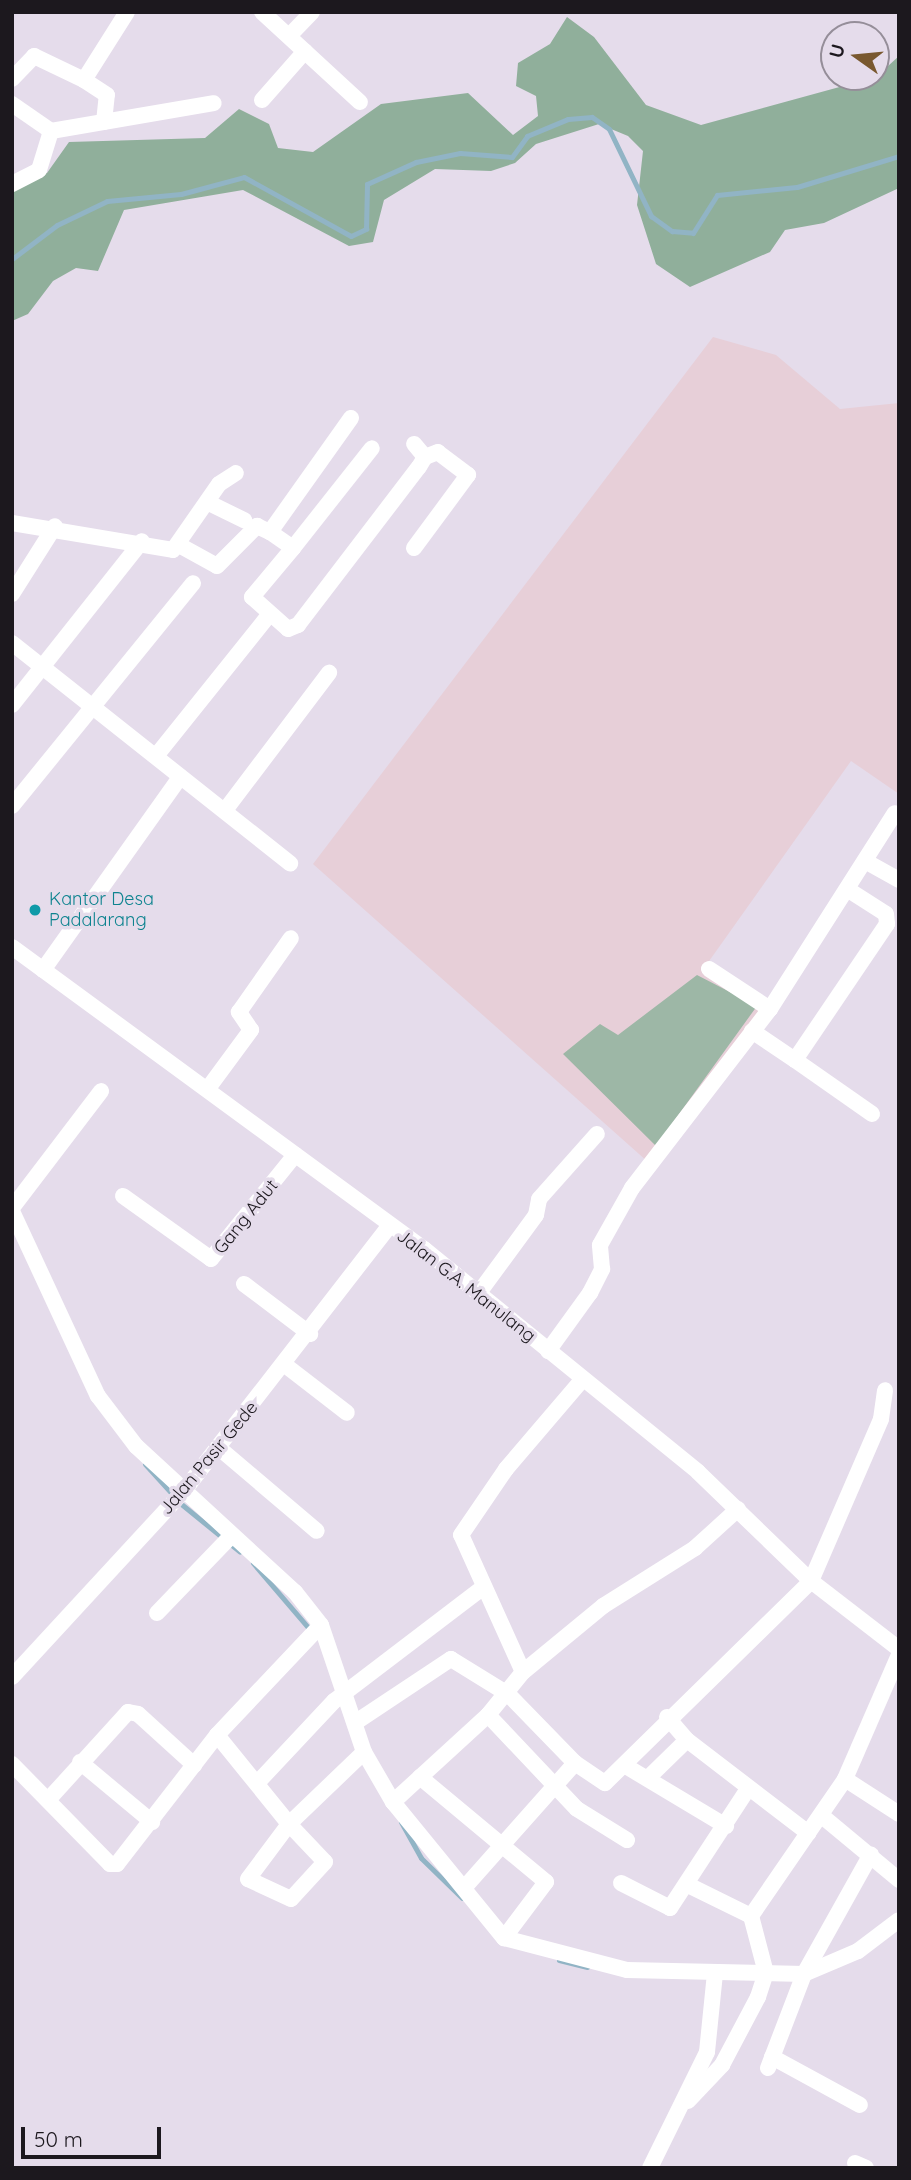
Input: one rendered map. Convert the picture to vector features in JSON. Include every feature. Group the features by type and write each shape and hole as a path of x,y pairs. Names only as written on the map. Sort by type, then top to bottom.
{"street":[{"path":"84,80 127,12"},
{"path":"262,12 360,102"},
{"path":"289,36 312,12"},
{"path":"262,100 305,51"},
{"path":"12,79 34,56 84,80 107,96 104,122"},
{"path":"12,104 51,131 214,103"},
{"path":"12,184 39,170 51,131"},
{"path":"270,532 351,418"},
{"path":"373,449 252,597 268,616 288,629 298,625 419,450 438,452 468,475 414,548"},
{"path":"12,523 55,526 142,541 168,551 179,545 211,504 219,484 236,473"},
{"path":"211,504 244,520"},
{"path":"12,594 55,526"},
{"path":"179,545 217,566 257,526 293,548"},
{"path":"12,705 142,541"},
{"path":"12,806 89,705 193,583"},
{"path":"156,756 268,616"},
{"path":"12,643 42,664 180,777 226,809 290,863"},
{"path":"226,809 329,674"},
{"path":"43,970 180,777"},
{"path":"548,1351 590,1293 602,1269 600,1245 632,1188 770,1009 895,813"},
{"path":"865,861 899,880"},
{"path":"795,1060 887,924 886,914 847,889"},
{"path":"209,1087 251,1030 239,1012 291,937"},
{"name":"Jalan G.A. Manulang","path":"12,947 209,1087 478,1294 738,1509 811,1581 898,1648"},
{"path":"709,969 770,1009"},
{"path":"752,1031 872,1114"},
{"path":"101,1091 12,1210 98,1396 136,1446 316,1631 340,1696 355,1722 364,1752 393,1802 504,1938 586,1964 714,1976 762,1985 804,1978 858,1951 899,1920"},
{"path":"478,1294 538,1211 539,1199 597,1134"},
{"name":"Gang Adut","path":"123,1196 211,1259 295,1155"},
{"name":"Jalan Pasir Gede","path":"12,1676 183,1492 310,1334 389,1226"},
{"path":"244,1284 310,1334"},
{"path":"285,1365 348,1413"},
{"path":"523,1672 481,1589 461,1535 506,1469 583,1379"},
{"path":"355,1722 444,1659 508,1694 575,1763 602,1783 624,1765 667,1717 811,1581 881,1419 885,1390"},
{"path":"219,1448 317,1531"},
{"path":"393,1802 488,1715 508,1694 523,1672 603,1606 695,1548 738,1509"},
{"path":"158,1613 227,1540"},
{"path":"259,1782 340,1696 481,1589"},
{"path":"12,1764 113,1866 152,1822 217,1735 316,1631"},
{"path":"688,2101 722,2066 762,1985 751,1916 845,1779 898,1648"},
{"path":"48,1800 80,1762 133,1712 194,1765"},
{"path":"488,1715 551,1786 586,1818 627,1840"},
{"path":"667,1717 687,1740 808,1833"},
{"path":"217,1735 259,1782 289,1824 326,1864 291,1899 247,1880 289,1824 364,1752"},
{"path":"648,1779 687,1740"},
{"path":"80,1762 152,1822"},
{"path":"465,1887 551,1786 575,1763"},
{"path":"624,1765 726,1826"},
{"path":"420,1777 504,1841 546,1882 504,1938"},
{"path":"845,1779 899,1814"},
{"path":"621,1883 663,1909 688,1885 748,1789"},
{"path":"822,1816 899,1880"},
{"path":"860,2105 770,2063 804,1978 871,1854"},
{"path":"688,1885 751,1916"},
{"path":"650,2168 688,2101 707,2052 714,1976"}],"shaded area":[{"path":"713,337 776,355 840,409 899,403 899,794 851,761 707,964 767,1003 648,1162 313,864"}],"green space":[{"path":"567,17 594,37 646,105 701,125 825,91 890,91 890,64 899,56 899,188 824,223 785,230 770,252 690,287 656,264 637,205 643,151 628,136 599,124 536,144 515,163 491,171 435,169 384,200 373,242 349,246 243,190 124,210 98,271 76,268 53,281 28,314 12,321 12,192 47,173 69,142 205,138 239,109 269,124 278,148 313,152 381,104 468,93 513,135 538,116 536,96 516,86 518,63 550,44"},
{"path":"697,975 757,1006 656,1146 563,1054 600,1024 618,1035"}],"waterway":[{"path":"12,259 57,225 107,201 181,194 244,177 351,236 366,229 367,184 416,162 460,153 512,157 527,136 568,119 592,117 609,129 651,216 672,231 693,233 717,195 797,187 899,156"},
{"path":"145,1464 174,1496"},
{"path":"180,1503 240,1552"},
{"path":"253,1563 312,1632"},
{"path":"401,1822 421,1858 462,1898"},
{"path":"559,1960 587,1967"}],"place":[{"name":"Kantor Desa Padalarang","path":"35,910"}]}
